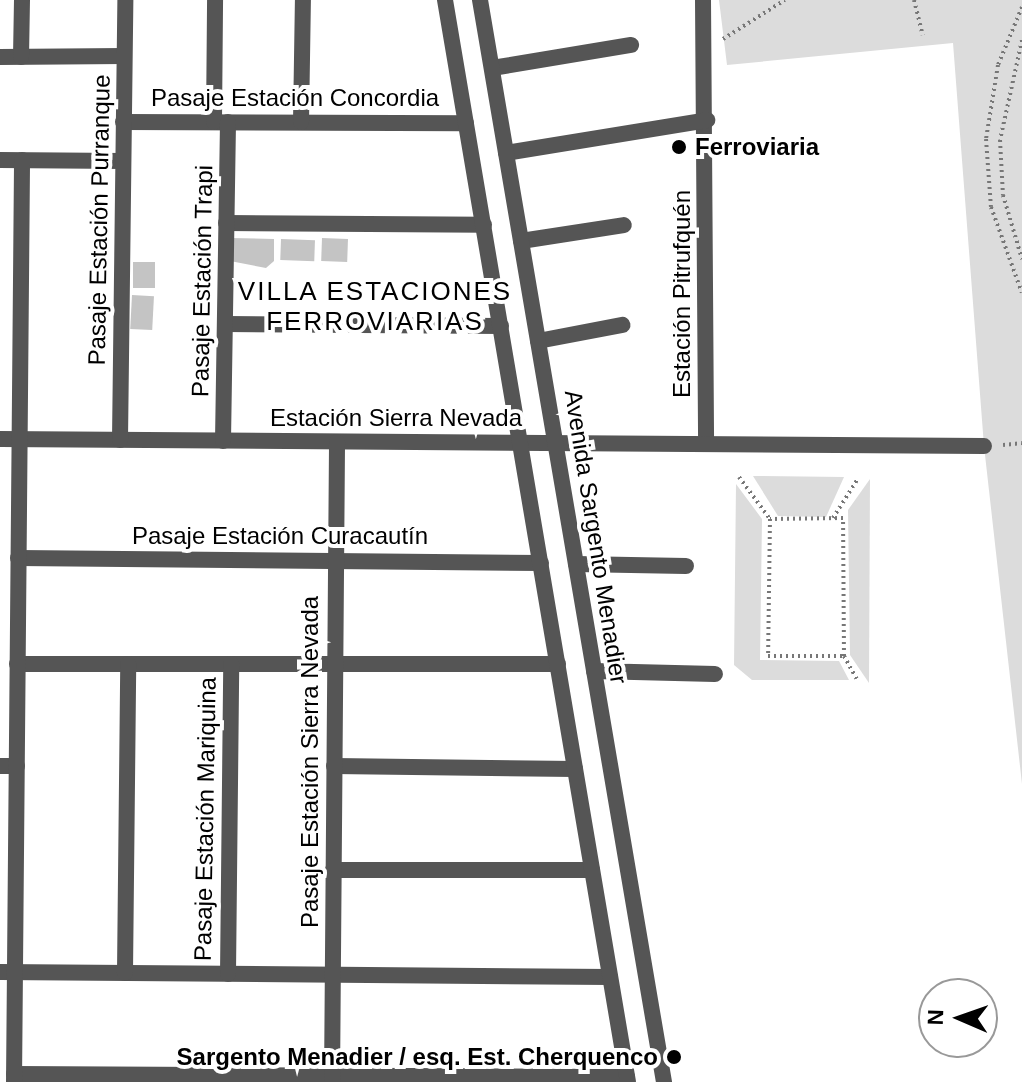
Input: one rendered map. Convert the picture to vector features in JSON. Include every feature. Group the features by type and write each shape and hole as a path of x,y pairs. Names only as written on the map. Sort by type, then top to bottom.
{"street":[{"path":"21,57 22,0"},
{"name":"Pasaje Estación Purranque","path":"120,440 125,0"},
{"name":"Pasaje Estación Trapi","path":"215,0 226,223 223,441"},
{"path":"301,122 303,0"},
{"path":"22,160 17,664 8,766 8,972 14,1078 628,1080 445,0"},
{"name":"Avenida Sargento Menadier","path":"480,0 664,1082"},
{"name":"Estación Pitrufquén","path":"703,0 707,49 706,444"},
{"path":"492,68 631,45"},
{"path":"0,57 124,56"},
{"path":"506,153 707,120"},
{"name":"Pasaje Estación Concordia","path":"123,122 466,123"},
{"path":"0,160 123,161"},
{"path":"226,223 484,225"},
{"path":"521,241 624,225"},
{"path":"225,324 501,326"},
{"path":"538,341 622,325"},
{"name":"Estación Sierra Nevada","path":"0,439 984,446"},
{"name":"Pasaje Estación Sierra Nevada","path":"332,1079 337,442"},
{"name":"Pasaje Estación Curacautín","path":"18,558 541,563"},
{"path":"576,564 686,566"},
{"path":"17,664 558,664"},
{"path":"125,973 128,664"},
{"name":"Pasaje Estación Mariquina","path":"228,974 231,664"},
{"path":"594,671 715,674"},
{"path":"334,766 575,769"},
{"path":"333,870 592,870"},
{"path":"8,972 610,977"}],"path":[{"path":"707,49 785,0"},
{"path":"914,0 923,35"},
{"path":"1022,7 998,65 986,139 991,207 1022,293"},
{"path":"1022,40 1000,140 1003,195 1022,259"},
{"path":"739,477 770,519 768,656 844,656"},
{"path":"832,519 857,480"},
{"path":"770,519 843,518 844,656 857,679"}],"shaded area":[{"path":"719,0 1022,0 1022,784 984,446 953,43 727,65"},
{"path":"753,476 844,477 826,517 778,516"},
{"path":"870,479 869,683 850,655 848,510"},
{"path":"736,484 762,519 760,660 839,661 849,680 752,680 734,665"}],"building":[{"path":"230,238 274,239 274,261 266,268 230,261"},
{"path":"322,238 348,239 347,262 321,261"},
{"path":"281,239 315,240 314,261 280,260"},
{"path":"133,262 155,262 155,288 133,288"},
{"path":"132,295 154,296 152,330 130,329"}],"place":[{"name":"Ferroviaria","path":"679,147"},
{"name":"Sargento Menadier / esq. Est. Cherquenco","path":"674,1057"}],"district":[{"name":"VILLA ESTACIONES FERROVIARIAS","path":"375,307"}]}
